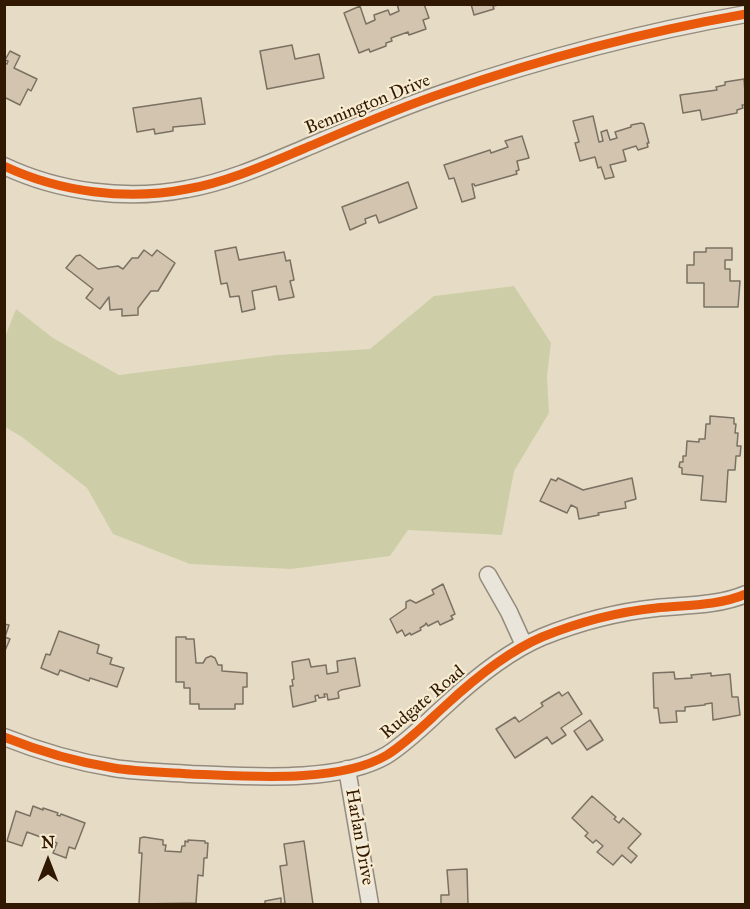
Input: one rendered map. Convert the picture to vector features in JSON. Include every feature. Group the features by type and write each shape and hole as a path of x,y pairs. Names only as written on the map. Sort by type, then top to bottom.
{"street":[{"name":"Bennington Drive","path":"4,166 60,185 87,191 137,193 186,190 242,174 417,103 539,62 651,32 746,14"},
{"path":"488,574 524,645"},
{"name":"Rudgate Road","path":"4,737 69,758 113,768 143,771 284,776 347,769 368,763 393,751 468,686 524,645 560,630 612,614 744,598"},
{"name":"Harlan Drive","path":"347,769 370,904"}],"green space":[{"path":"514,286 551,343 547,376 549,413 514,471 502,535 408,530 390,556 291,569 190,564 113,534 87,488 22,437 5,427 5,337 16,309 53,338 119,375 277,355 370,349 434,296"}],"building":[{"path":"397,4 424,4 429,18 423,20 426,29 391,38 392,41 386,43 386,46 359,53 344,13 360,6 366,24 375,20 374,15 388,10 390,15 399,11"},
{"path":"471,4 499,5 493,6 494,9 474,15"},
{"path":"292,45 295,59 319,54 324,78 267,89 260,51"},
{"path":"10,51 20,56 14,68 37,79 31,91 28,89 20,105 4,97 4,63 7,64 8,61 5,60"},
{"path":"744,79 746,105 742,105 743,108 737,110 737,113 702,120 700,110 683,113 680,95 717,90 716,87 725,85 725,82"},
{"path":"201,98 205,124 173,127 173,131 155,134 154,129 137,132 133,108"},
{"path":"593,116 599,142 603,141 601,132 607,130 610,140 617,138 615,132 631,127 631,125 644,124 648,147 638,150 636,146 623,150 626,161 610,165 614,177 605,179 601,167 598,168 595,157 580,161 575,143 579,142 573,121"},
{"path":"522,136 529,158 517,161 519,170 516,171 517,174 475,186 472,184 475,198 462,202 454,178 449,179 444,165 490,150 491,153 508,147 505,141"},
{"path":"408,182 417,208 379,223 376,215 365,219 366,223 350,230 342,207"},
{"path":"236,247 239,260 284,252 286,261 290,260 294,280 290,281 294,297 279,300 276,286 252,291 255,309 242,312 239,296 230,297 227,283 221,284 215,251"},
{"path":"706,248 732,248 732,260 725,260 725,269 730,269 730,281 740,281 738,307 704,307 704,283 687,283 687,265 694,265 694,252 706,252"},
{"path":"144,250 152,256 157,250 175,263 158,291 151,291 138,308 138,315 122,316 122,309 110,310 109,297 100,309 86,298 93,289 66,268 76,256 80,255 98,269 118,266 123,269 132,258 138,258"},
{"path":"710,416 734,418 735,433 738,433 737,446 741,446 740,456 736,456 735,470 728,470 726,502 701,500 703,476 682,474 682,468 679,467 680,462 683,462 683,456 686,456 687,441 699,442 699,439 705,439 706,424 710,424"},
{"path":"558,478 583,490 632,478 636,499 625,502 626,508 579,519 577,508 571,505 567,513 540,501 551,479 556,481"},
{"path":"443,584 455,614 451,616 453,619 440,625 438,621 428,626 426,623 420,628 421,630 411,635 410,633 405,636 402,630 397,633 390,619 406,608 406,602 410,600 416,603 434,594 432,590"},
{"path":"4,624 9,625 5,637 10,639 4,653"},
{"path":"59,631 99,645 97,653 112,658 110,664 124,668 117,687 90,678 89,681 60,670 58,675 41,668 46,654 50,655"},
{"path":"176,637 194,639 196,663 203,663 211,656 215,658 218,665 222,665 222,671 247,673 247,687 243,687 243,704 235,704 235,709 199,709 199,704 190,704 190,688 184,688 184,682 176,682"},
{"path":"355,658 360,686 341,690 338,692 339,698 328,700 327,694 319,698 318,695 315,696 316,701 293,707 290,686 293,686 292,680 294,679 292,662 309,659 311,667 326,665 327,674 338,672 337,661"},
{"path":"674,672 675,679 692,678 691,675 711,673 711,676 730,674 732,697 738,697 740,715 713,720 712,703 685,707 685,711 676,711 677,722 660,723 658,708 654,708 653,673"},
{"path":"559,692 562,696 568,692 582,714 561,728 566,735 552,744 547,737 515,758 496,729 515,717 519,722 543,706 541,703"},
{"path":"590,720 603,740 587,750 574,731"},
{"path":"592,796 616,817 614,819 619,823 623,818 641,834 628,848 637,856 631,863 622,855 613,865 597,852 603,846 596,840 593,843 585,836 588,833 572,818"},
{"path":"33,806 85,823 75,849 69,847 66,858 53,853 57,843 27,832 22,846 7,841 16,811 30,816"},
{"path":"140,838 163,840 163,845 166,845 165,851 181,852 182,846 185,846 185,841 188,842 188,840 208,843 203,876 198,875 196,903 139,904 142,853 139,853"},
{"path":"304,841 313,904 281,904 285,903 280,866 287,865 284,844"},
{"path":"467,869 468,904 441,904 441,895 449,895 447,870"},
{"path":"281,898 281,904 265,904 265,901"}],"cycle path":[{"path":"4,166 47,182 94,192 141,194 187,189 246,172 410,105 520,68 632,38 746,14"},
{"path":"4,737 72,759 100,766 133,770 264,777 343,770 367,764 395,750 479,676 516,650 542,637 584,622 613,615 656,608 713,603 746,594"}]}
